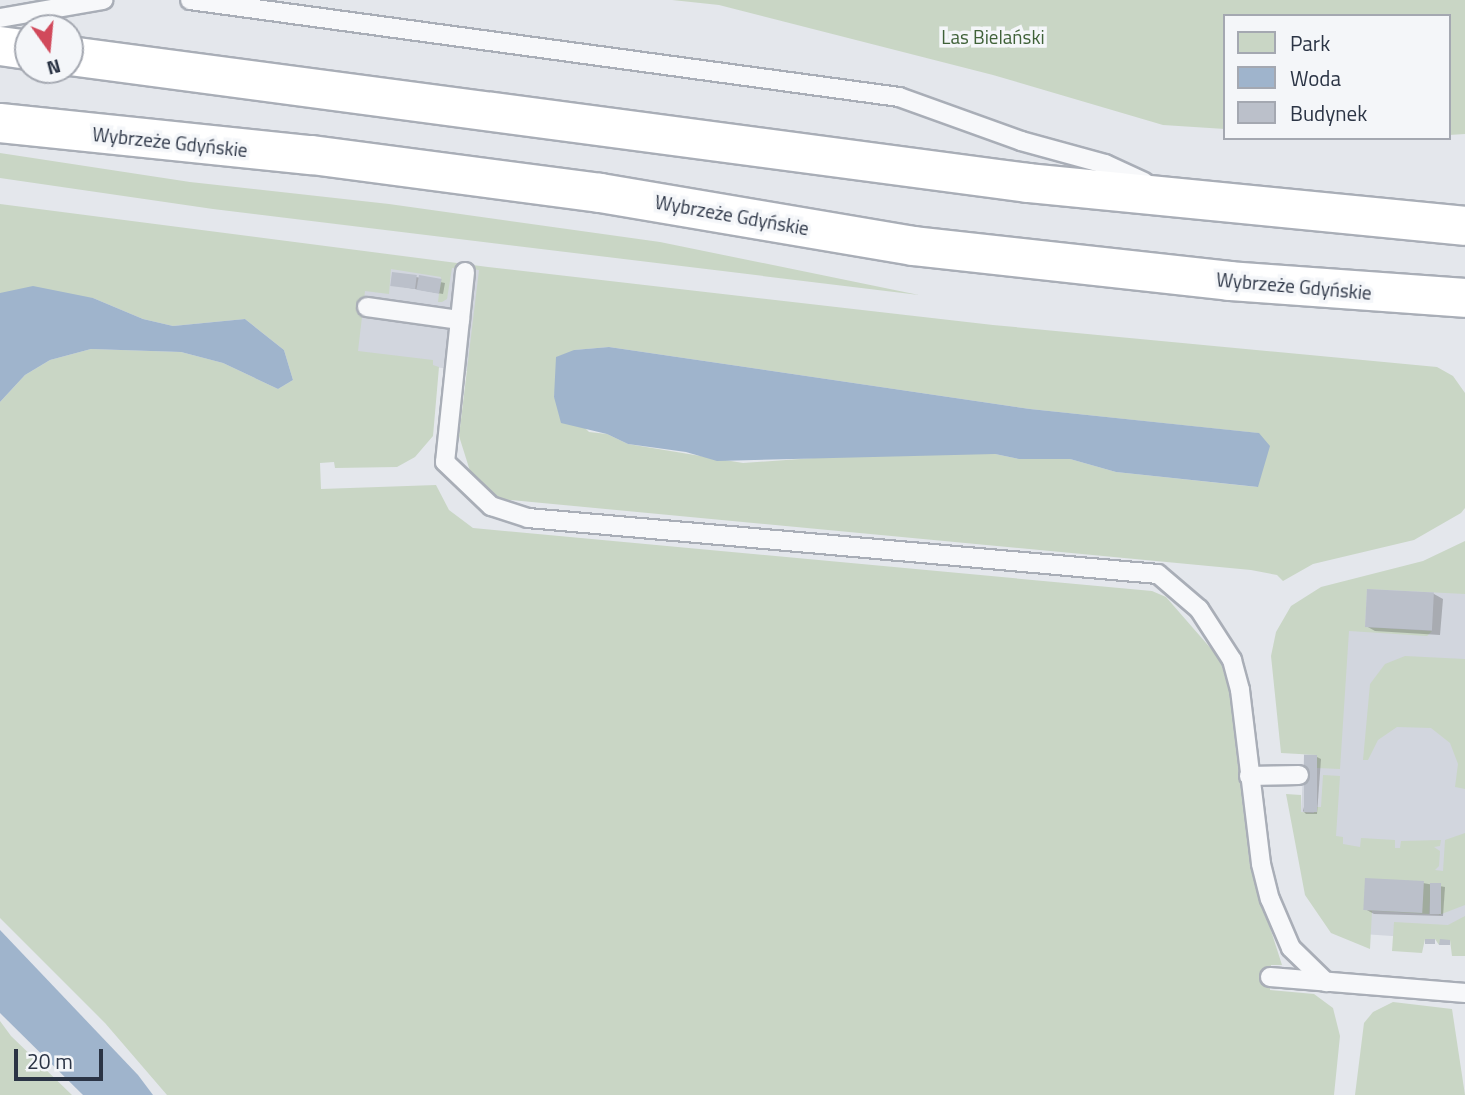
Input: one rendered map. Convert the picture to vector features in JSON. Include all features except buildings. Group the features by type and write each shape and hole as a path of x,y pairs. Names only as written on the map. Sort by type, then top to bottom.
{"highway":[{"path":"84,57 903,168 1182,200 1465,226"},
{"name":"Wybrzeże Gdyńskie","path":"0,123 312,155 600,193 926,247 1229,281 1465,298"}],"lane":[{"path":"0,19 103,0"},
{"path":"190,0 899,97 1021,141 1105,164 1182,200"},
{"path":"465,272 444,462 491,506 528,518 1158,574 1199,609 1232,660 1261,864 1281,929 1305,965 1326,982"},
{"path":"367,307 460,320"},
{"path":"1249,776 1299,775"},
{"path":"1270,977 1465,993"}],"shaded area":[{"path":"367,256 485,271 473,372 355,357"},
{"path":"1465,552 1465,941 1348,933 1301,812 1304,755 1293,734 1330,588"}],"green space":[{"name":"Las Bielański","path":"672,0 1465,0 1465,134 1451,135 1451,14 1224,14 1224,129 1163,125 993,75 719,5"},
{"path":"0,153 190,182 389,204 660,242 919,295 213,209 0,178"},
{"path":"0,204 488,267 993,325 1437,367 1453,376 1465,393 1465,508 1461,513 1414,540 1313,564 1283,581 1277,575 1251,570 500,499 470,471 459,436 479,270 452,268 447,299 442,302 438,302 441,277 391,269 389,294 365,291 358,351 433,360 433,365 439,367 433,436 415,457 397,467 335,468 334,462 320,463 321,489 436,485 449,510 473,528 1152,591 1166,597 1220,659 1229,691 1250,865 1282,965 1271,965 1270,990 1314,994 1333,1008 1340,1036 1334,1095 167,1095 105,1023 0,918 0,402 25,375 50,360 91,349 181,352 223,363 278,389 293,380 284,350 245,319 173,326 143,319 93,298 0,293","holes":["609,347 1030,409 1258,433 1257,487 1116,472 1070,459 1019,459 995,454 883,453 743,463 628,444 607,434 589,432 554,397 558,377 574,350"]},
{"path":"1465,541 1465,594 1367,589 1365,627 1432,631 1427,636 1349,631 1340,769 1317,768 1317,755 1281,753 1271,656 1276,632 1291,606 1321,587 1423,561"},
{"path":"1405,656 1465,659 1465,789 1455,787 1458,764 1450,743 1431,728 1397,727 1378,740 1368,760 1363,760 1370,684 1385,664"},
{"path":"1323,775 1340,776 1336,836 1343,837 1343,844 1360,847 1361,838 1395,840 1395,848 1400,848 1401,841 1441,840 1440,846 1434,847 1440,851 1439,866 1435,870 1443,871 1445,840 1465,833 1465,905 1439,915 1441,884 1431,883 1429,914 1363,910 1372,911 1370,949 1331,933 1305,895 1286,794 1301,795 1301,812 1314,813 1314,807 1321,807"},
{"path":"1465,916 1465,956 1452,956 1450,940 1439,945 1435,939 1425,939 1422,953 1392,951 1394,922 1448,925"},
{"path":"1393,1002 1452,1009 1465,1095 1355,1095 1364,1023 1373,1012"},
{"path":"0,1021 11,1036 72,1095 0,1095"}],"water":[{"path":"33,286 93,298 143,319 173,326 245,319 284,350 293,380 278,389 223,363 181,352 91,349 50,360 25,375 0,402 0,293"},
{"path":"609,347 1030,409 1259,433 1270,446 1258,487 1116,472 1070,459 1019,459 995,454 717,461 686,452 628,444 607,434 561,423 554,397 556,357 574,350"},
{"path":"0,930 138,1075 153,1095 83,1095 0,1013"}]}
